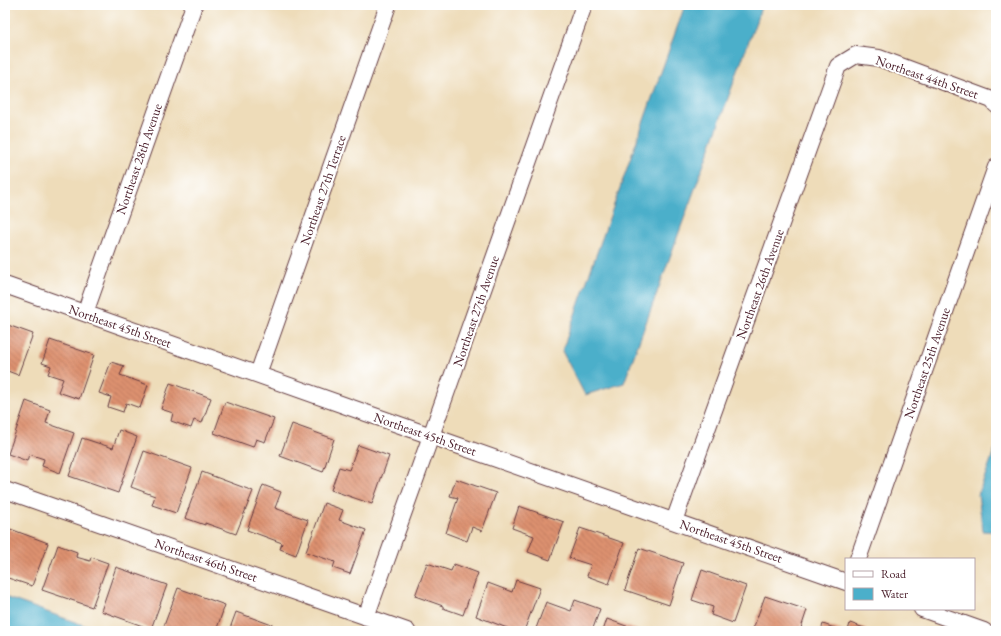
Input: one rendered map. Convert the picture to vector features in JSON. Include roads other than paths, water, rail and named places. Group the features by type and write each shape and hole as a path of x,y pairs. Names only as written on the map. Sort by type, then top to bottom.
{"street":[{"name":"Northeast 28th Avenue","path":"85,313 194,5"},
{"name":"Northeast 27th Terrace","path":"258,374 388,5"},
{"name":"Northeast 27th Avenue","path":"366,616 432,436 584,5"},
{"name":"Northeast 44th Street","path":"856,55 879,58 992,100 996,105"},
{"name":"Northeast 26th Avenue","path":"674,521 838,66 856,55"},
{"name":"Northeast 25th Avenue","path":"858,558 996,167"},
{"name":"Northeast 45th Street","path":"5,285 845,582"},
{"name":"Northeast 46th Street","path":"5,490 407,631"},
{"path":"925,610 984,631"}],"water":[{"path":"685,5 762,5 624,383 585,395 562,351"},
{"path":"996,446 996,532 983,531 978,495"},
{"path":"5,597 100,631 5,631"}]}
